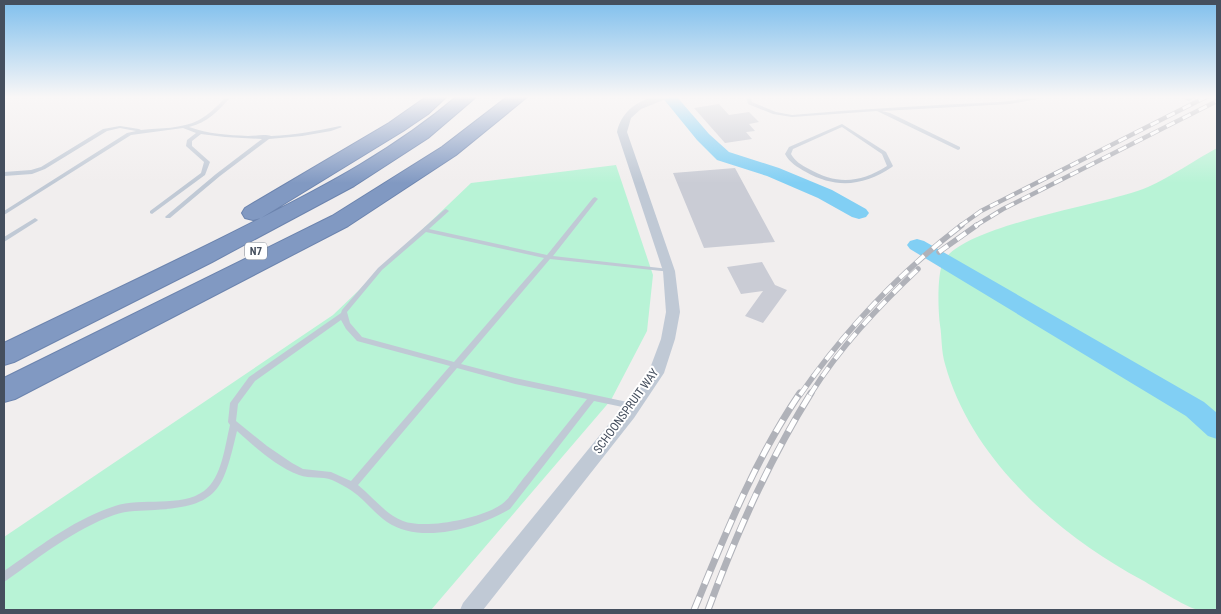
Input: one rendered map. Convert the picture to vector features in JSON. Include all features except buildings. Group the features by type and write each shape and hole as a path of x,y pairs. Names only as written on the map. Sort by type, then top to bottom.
{"highway":[{"path":"211,238 398,126"},
{"path":"4,341 306,193 387,144 412,126"},
{"name":"N7","path":"4,355 241,238 345,184 385,160 433,126"},
{"name":"N7","path":"4,386 362,194 423,155 460,126"},
{"path":"4,391 340,221 449,151 481,126"}],"street":[{"name":"SCHOONSPRUIT WAY","path":"470,610 633,406 656,373 668,338 673,312 669,271 622,132 623,126"}],"lane":[{"path":"4,174 32,172 43,168 104,130 120,127 141,130 187,126"},
{"path":"842,126 884,153 890,166 882,173 865,180 845,183 830,182 813,175 791,161 788,154 791,148 842,126"},
{"path":"912,126 958,148"},
{"path":"184,127 200,132 269,136 303,135 340,127"},
{"path":"4,213 109,146 129,134 141,130"},
{"path":"152,212 203,174 207,162 189,146 189,141 200,132"},
{"path":"168,217 269,136"},
{"path":"352,486 595,199"},
{"path":"446,211 380,269 344,312 343,320 360,340 515,381 633,406"},
{"path":"5,238 35,220"},
{"path":"424,230 548,256 669,271"},
{"path":"344,315 252,379 234,403 232,422 263,450 301,472 326,473 352,486 383,513 401,525 422,529 458,524 496,514 507,506 593,397"},
{"path":"4,577 80,526 101,516 118,510 182,505 201,500 214,489 224,468 234,424"}],"green space":[{"path":"1217,148 1217,610 1202,611 1192,608 1110,562 1079,541 1022,491 997,462 975,432 957,399 943,354 938,293 943,262 956,249 978,237 1006,226 1148,187"},
{"path":"616,165 653,275 647,331 611,400 431,610 4,610 4,537 333,315 471,183"}],"waterway":[{"path":"693,126 723,156 773,172 825,194 859,213"},
{"path":"917,245 1195,409 1217,428"}],"railway":[{"path":"960,226 981,211 1149,126"},
{"path":"975,226 1003,209 1168,126"},
{"path":"800,395 835,348 874,304 916,263 962,225"},
{"path":"939,252 977,225"},
{"path":"810,395 834,360 860,328 918,269"},
{"path":"694,610 754,472 800,393"},
{"path":"708,610 754,499 781,445 811,393"}]}
